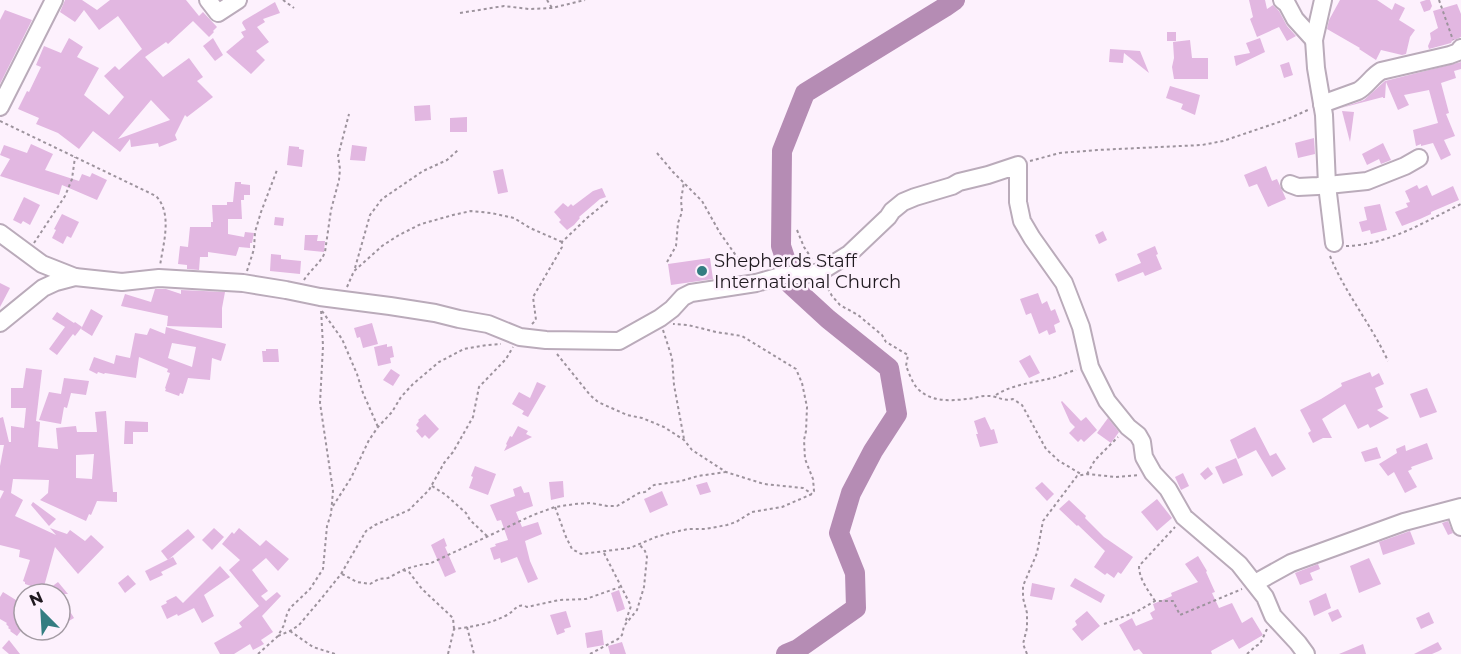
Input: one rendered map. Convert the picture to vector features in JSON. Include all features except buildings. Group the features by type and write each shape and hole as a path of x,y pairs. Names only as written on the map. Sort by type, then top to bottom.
{"street":[{"path":"0,108 54,0"},
{"path":"208,0 218,12 238,0"},
{"path":"1282,0 1314,40"},
{"path":"1323,0 1314,40 1324,115 1327,184 1334,243"},
{"path":"1322,104 1358,91 1381,71 1450,55 1459,50"},
{"path":"1290,184 1298,187 1367,181 1419,158"},
{"path":"0,233 42,264 75,276 122,282 159,278 243,283 297,292 321,303 341,300 435,313 459,320 488,324 520,337 546,340 619,340 661,321 683,297 691,293 756,283 784,274 803,275 820,272 849,254 903,202 959,182 1018,165 1018,202 1022,221 1064,283 1082,327 1090,367 1107,401 1128,427 1138,435 1142,442 1144,457 1153,473 1168,489 1184,517 1239,564 1265,597 1273,616 1306,654"},
{"path":"0,323 43,288 75,276"},
{"path":"1255,583 1291,563 1404,522 1458,509 1461,527"}],"path":[{"path":"283,0 294,8"},
{"path":"547,0 552,8"},
{"path":"460,13 504,6 529,9 552,8 585,0"},
{"path":"1438,0 1459,50"},
{"path":"1018,165 1060,153 1202,145 1223,141 1288,119 1322,104"},
{"path":"297,292 326,252 331,210 339,180 338,156 349,114"},
{"path":"0,121 156,196 165,212 159,278"},
{"path":"341,300 354,271 370,215 382,199 423,171 447,160 458,150"},
{"path":"657,153 702,201 720,233 756,283"},
{"path":"28,253 65,196 72,179 75,157"},
{"path":"243,283 254,249 255,232 261,212 277,170"},
{"path":"667,262 676,246 684,182"},
{"path":"520,337 536,320 533,297 562,247 562,242 609,200"},
{"path":"1388,361 1372,329 1348,293 1330,257 1330,249 1334,243 1347,246 1367,244 1395,236 1461,204"},
{"path":"354,271 382,246 399,235 421,224 471,211 513,218 562,242"},
{"path":"797,230 832,296 840,305 858,315 882,335 886,342 908,355 906,366 918,389 937,400 948,401 986,396 994,396 1005,401 1013,399 1022,405 1046,449 1059,461 1081,474 1116,477 1153,473"},
{"path":"321,303 342,339 378,427"},
{"path":"278,636 290,608 310,590 323,568 331,508 333,491 320,404 323,346 321,303"},
{"path":"555,507 572,549 581,554 630,548 656,537 688,529 727,525 752,512 782,507 814,491 813,479 805,459 807,407 802,383 796,369 742,336 661,321 672,358 674,385 684,440"},
{"path":"546,340 598,402 627,415 664,427 684,440 692,450 726,472 764,484 803,488 812,494"},
{"path":"258,654 278,636 299,625 341,574 366,531 409,510 432,486 473,417 479,387 506,359 516,344 464,349 439,362 413,384 378,427 351,478 331,508"},
{"path":"994,396 1003,390 1090,367"},
{"path":"1087,474 1095,460 1128,427"},
{"path":"341,574 357,582 370,584 403,570 429,564 533,514 555,507 591,503 617,506 654,485 681,482 698,476 726,472"},
{"path":"1027,654 1023,644 1027,613 1023,586 1037,553 1043,521 1074,479 1081,474"},
{"path":"432,486 446,495 487,536"},
{"path":"1155,601 1141,580 1138,566 1184,517"},
{"path":"624,626 637,609 644,588 647,557 639,544"},
{"path":"590,654 622,635 631,606 603,552"},
{"path":"403,570 409,572 422,589 453,618 454,629 448,654"},
{"path":"1104,624 1136,612 1155,601 1173,601 1180,615 1255,583"},
{"path":"454,629 493,622 510,614 521,605 527,607 559,600 586,599 620,587"},
{"path":"1247,654 1260,644 1273,616"},
{"path":"467,627 474,654"},
{"path":"290,631 313,647 335,654"}],"waterway":[{"path":"786,654 798,649 856,608 855,573 839,533 851,493 873,451 897,414 889,368 828,319 791,285 784,275 787,264 781,246 782,151 805,93 955,0"}],"place":[{"name":"Shepherds Staff International Church","path":"702,271"}]}
